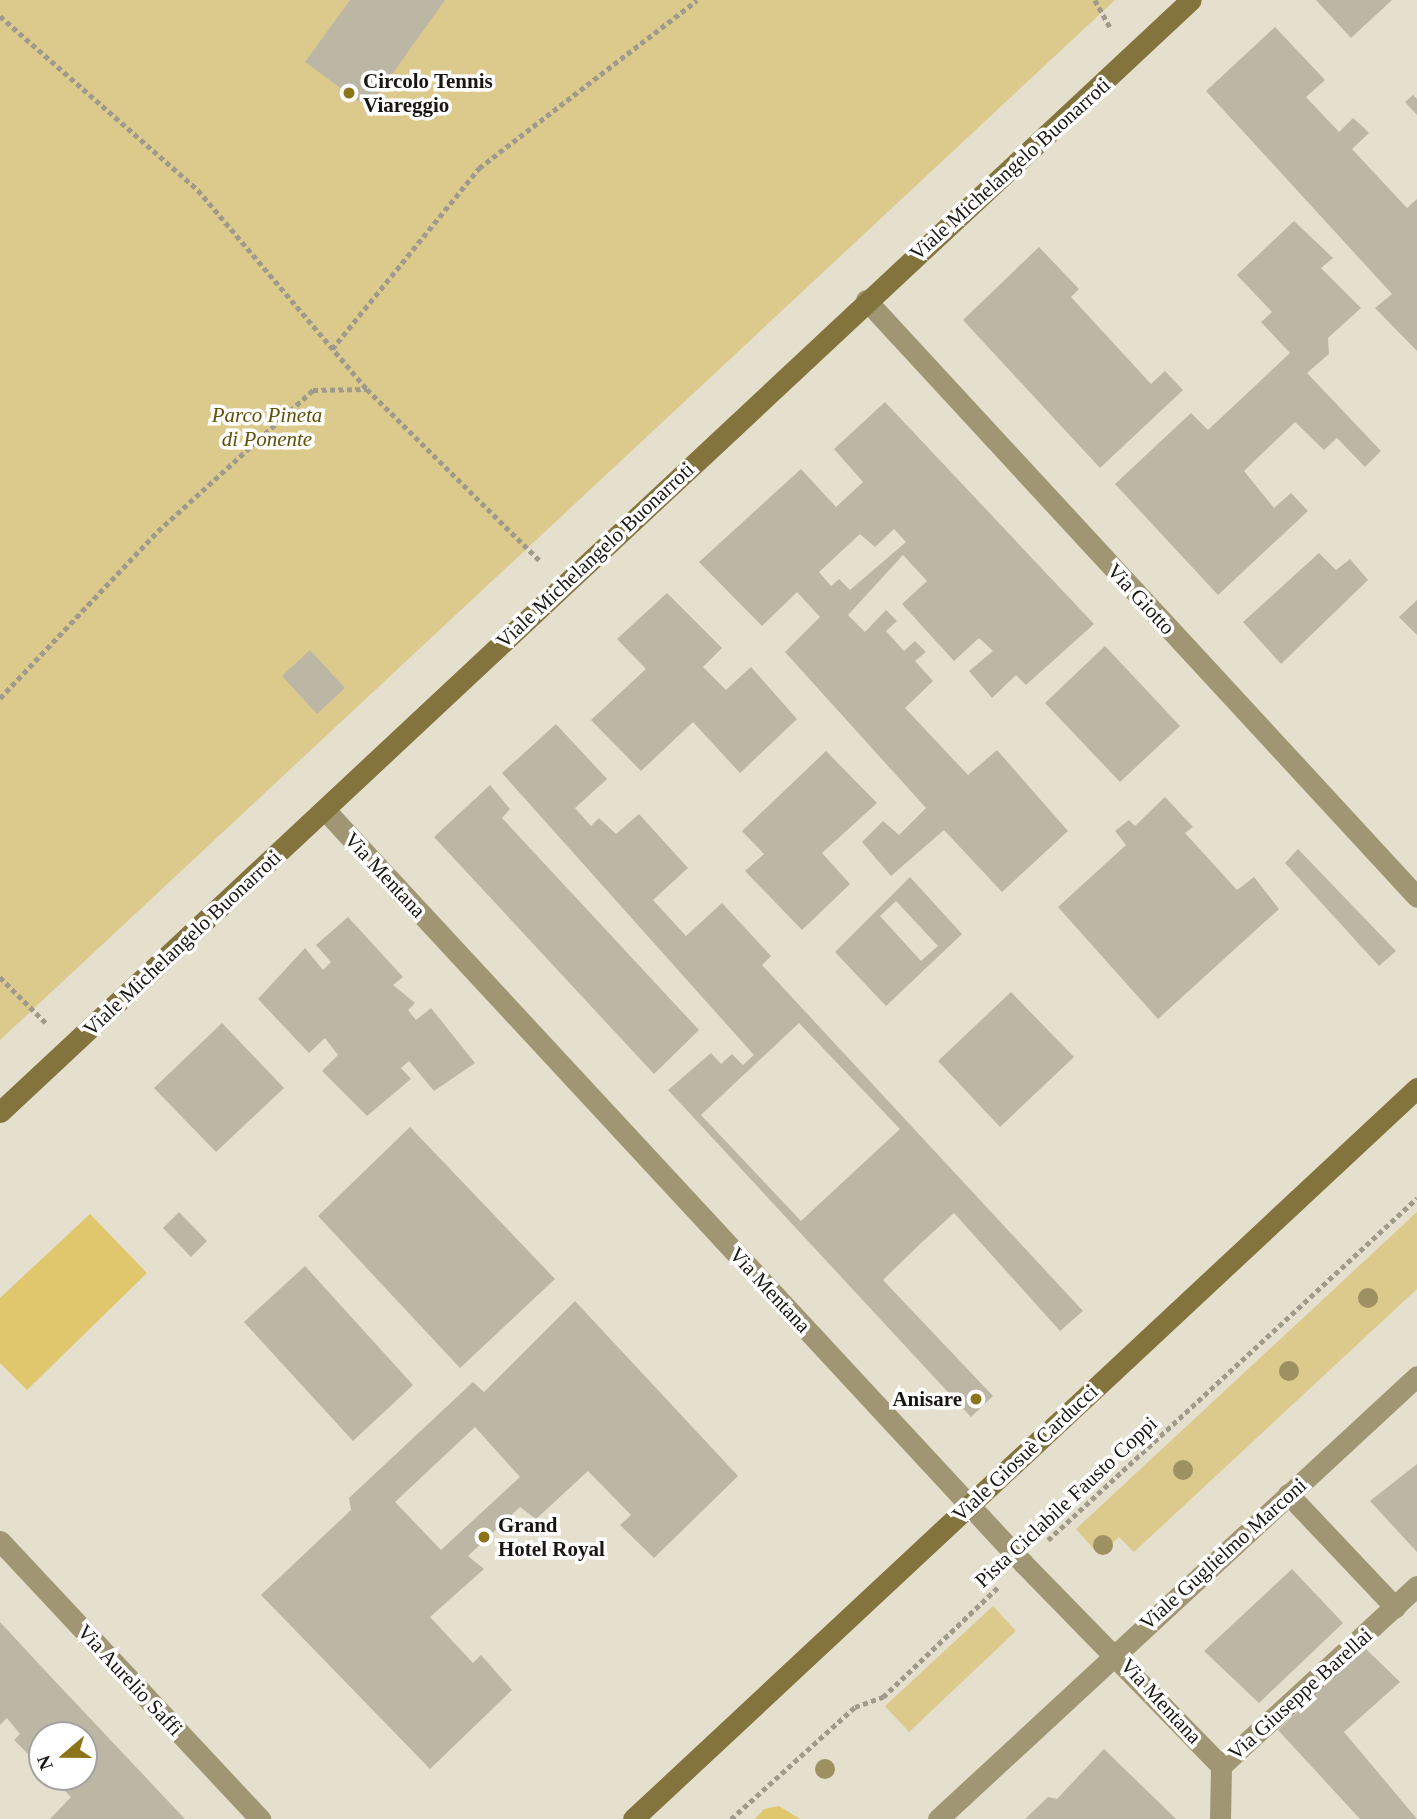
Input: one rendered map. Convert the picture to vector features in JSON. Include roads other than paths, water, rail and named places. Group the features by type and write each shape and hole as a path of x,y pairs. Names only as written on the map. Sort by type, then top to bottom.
{"street":[{"name":"Viale Michelangelo Buonarroti","path":"0,1112 866,300 1191,0"},
{"name":"Via Giotto","path":"866,300 1417,897"},
{"name":"Via Mentana","path":"325,810 1023,1563 1115,1652 1221,1766"},
{"name":"Viale Giosuè Carducci","path":"633,1819 1417,1088"},
{"name":"Viale Guglielmo Marconi","path":"944,1817 1115,1652 1417,1376"},
{"path":"1288,1494 1395,1607"},
{"name":"Via Aurelio Saffi","path":"0,1542 260,1819"},
{"name":"Via Giuseppe Barellai","path":"1220,1819 1221,1766 1417,1586"}],"place":[{"name":"Circolo Tennis Viareggio","path":"349,93"},
{"name":"Anisare","path":"976,1399"},
{"name":"Grand Hotel Royal","path":"484,1537"}],"park label":[{"name":"Parco Pineta di Ponente","path":"267,427"}]}
